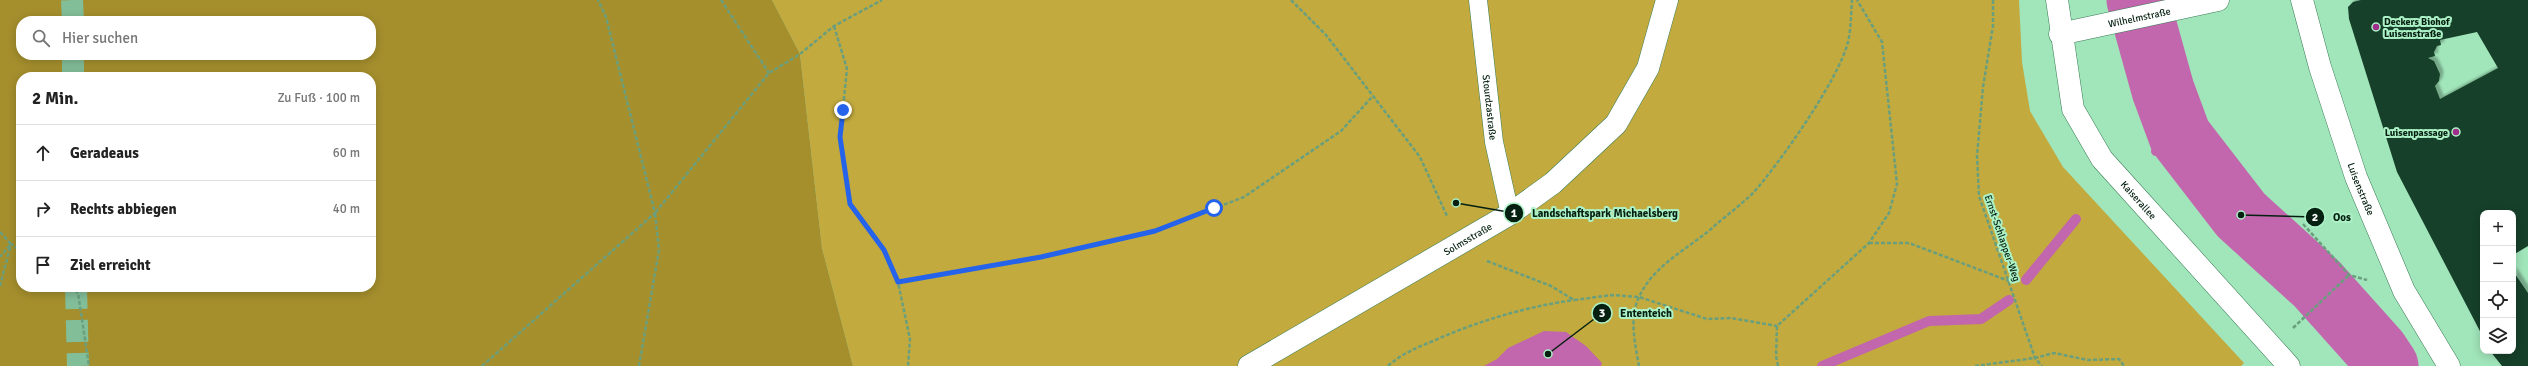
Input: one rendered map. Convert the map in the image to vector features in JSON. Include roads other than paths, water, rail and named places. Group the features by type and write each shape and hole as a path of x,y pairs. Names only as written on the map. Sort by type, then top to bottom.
{"street":[{"name":"Solmsstraße","path":"1250,366 1459,242 1510,214 1553,183 1616,124 1648,68 1668,0"},
{"name":"Kaiserallee","path":"2057,0 2060,34 2073,109 2102,159 2281,362"},
{"name":"Wilhelmstraße","path":"2060,34 2110,22 2218,0"},
{"name":"Luisenstraße","path":"2302,0 2320,67 2356,177 2404,291 2449,366"}],"lane":[{"name":"Stourdzastraße","path":"1478,0 1494,142 1510,214"}],"waterway":[{"path":"2138,0 2163,90 2180,136 2241,215 2317,284 2377,351 2387,366"},
{"path":"2156,151 2180,136"},
{"path":"2026,280 2076,219"},
{"path":"1822,366 1929,321 1981,319 2009,300"}],"tunnel":[{"path":"72,0 73,16"},
{"path":"73,60 73,72"},
{"path":"76,292 78,366"}],"place":[{"name":"Deckers Biohof Luisenstraße","path":"2376,27"},
{"name":"Luisenpassage","path":"2456,132"},
{"name":"Landschaftspark Michaelsberg","path":"1456,203"},
{"name":"Oos","path":"2241,215"},
{"name":"Ententeich","path":"1548,354"}]}
